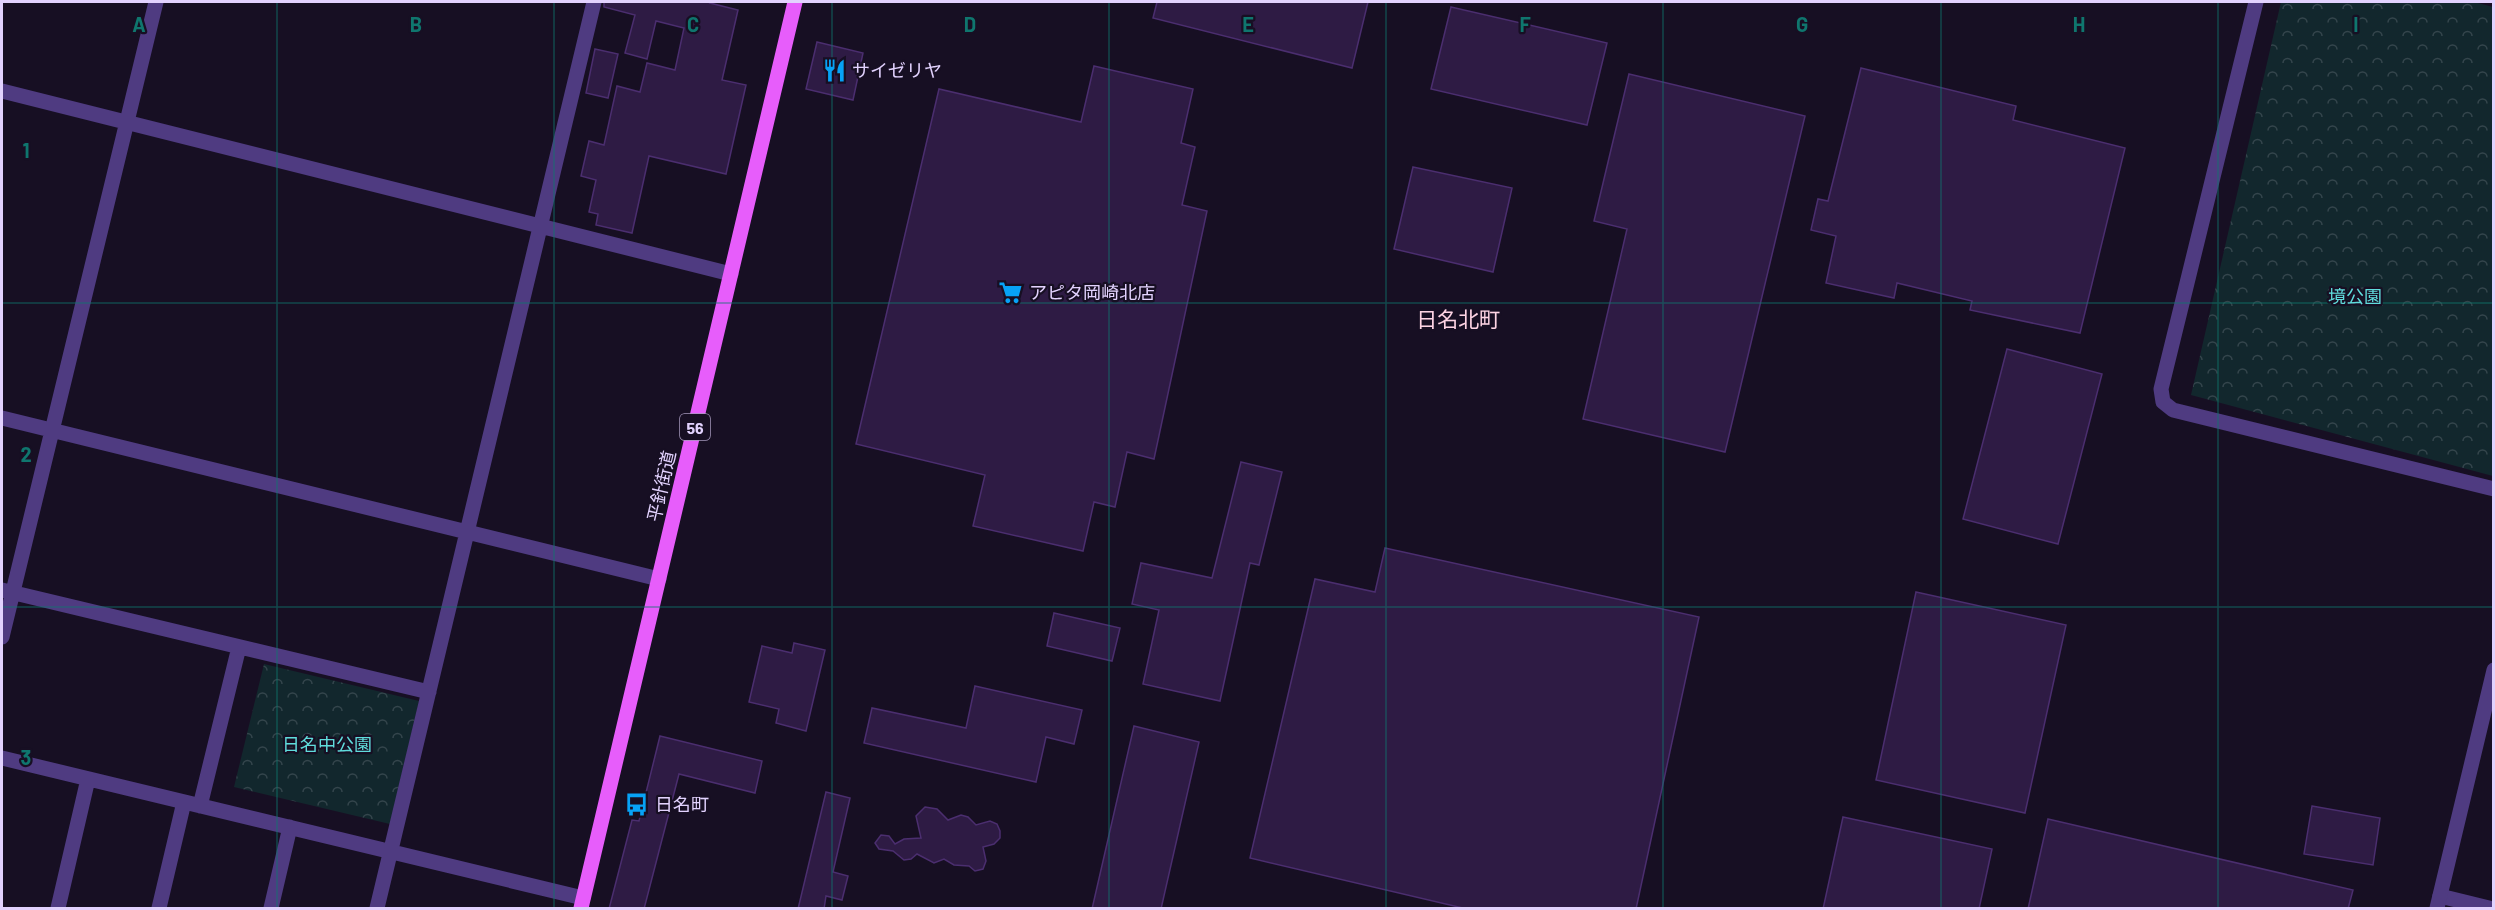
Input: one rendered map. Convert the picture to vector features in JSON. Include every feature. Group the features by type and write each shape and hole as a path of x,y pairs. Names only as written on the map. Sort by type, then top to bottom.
{"main road":[{"name":"平針街道","path":"582,903 795,2"}],"street":[{"path":"2,637 7,592 52,430 156,2"},
{"path":"377,909 594,2"},
{"path":"2256,2 2161,389 2163,402 2173,410 2493,489"},
{"path":"2,91 731,274"},
{"path":"2,418 659,579"},
{"path":"7,592 429,692"},
{"path":"200,806 239,647"},
{"path":"2490,909 2439,902 2493,670"},
{"path":"2,758 391,852 582,903"},
{"path":"58,909 88,779"},
{"path":"159,909 184,802"},
{"path":"271,909 290,827"}],"green space":[{"name":"境公園","path":"2281,2 2474,2 2493,7 2493,476 2191,395"},
{"name":"日名中公園","path":"264,664 419,701 390,824 234,787"}],"building":[{"path":"604,2 711,2 738,10 722,80 746,85 726,174 649,156 632,233 596,225 598,214 589,212 596,180 581,176 589,141 604,145 617,86 640,92 647,63 675,70 684,28 656,21 647,59 625,53 635,15 604,7"},
{"path":"1157,2 1368,2 1352,68 1153,18"},
{"path":"1451,7 1607,43 1587,125 1431,89"},
{"path":"817,42 863,53 853,100 806,89"},
{"path":"595,49 618,54 608,98 586,93"},
{"path":"1094,66 1193,89 1181,143 1195,147 1182,205 1207,211 1154,459 1127,452 1115,507 1094,502 1083,551 973,526 985,475 856,444 939,89 1081,122"},
{"path":"1861,68 2016,106 2013,120 2125,148 2080,333 1970,310 1972,301 1897,283 1894,298 1826,283 1836,236 1811,230 1818,199 1828,201"},
{"path":"1629,74 1805,116 1725,452 1583,419 1627,229 1594,221"},
{"path":"1413,167 1512,188 1493,272 1394,249"},
{"path":"2007,349 2102,374 2058,544 1963,519"},
{"path":"1241,462 1282,472 1259,565 1250,563 1220,701 1143,684 1159,610 1132,604 1141,563 1212,578"},
{"path":"1385,548 1699,617 1636,909 1467,909 1250,858 1315,579 1375,592"},
{"path":"1916,592 2066,625 2025,813 1876,780"},
{"path":"1054,613 1120,628 1112,661 1047,646"},
{"path":"794,643 825,650 806,731 776,723 779,709 749,702 762,646 792,653"},
{"path":"975,686 1082,710 1074,744 1046,737 1036,782 864,743 872,708 966,728"},
{"path":"1134,726 1199,742 1161,909 1092,909"},
{"path":"660,736 762,761 755,793 679,774 644,909 609,909 632,820 639,821"},
{"path":"826,792 850,798 833,872 848,876 842,900 826,896 824,909 798,909"},
{"path":"2312,806 2380,818 2373,865 2304,854"},
{"path":"925,807 937,809 948,820 961,815 968,817 976,825 990,821 997,824 1000,838 994,844 983,847 986,861 983,869 975,871 969,866 954,865 944,859 934,863 917,854 911,859 904,860 893,851 879,849 875,843 881,835 889,836 895,844 904,839 921,838 916,816"},
{"path":"1843,817 1992,849 1979,909 1823,909"},
{"path":"2048,819 2353,890 2348,909 2028,909"}],"place":[{"name":"サイゼリヤ","path":"834,70"},
{"name":"アピタ岡崎北店","path":"1011,292"},
{"name":"日名町","path":"637,804"}],"district":[{"name":"日名北町","path":"1458,318"}]}
